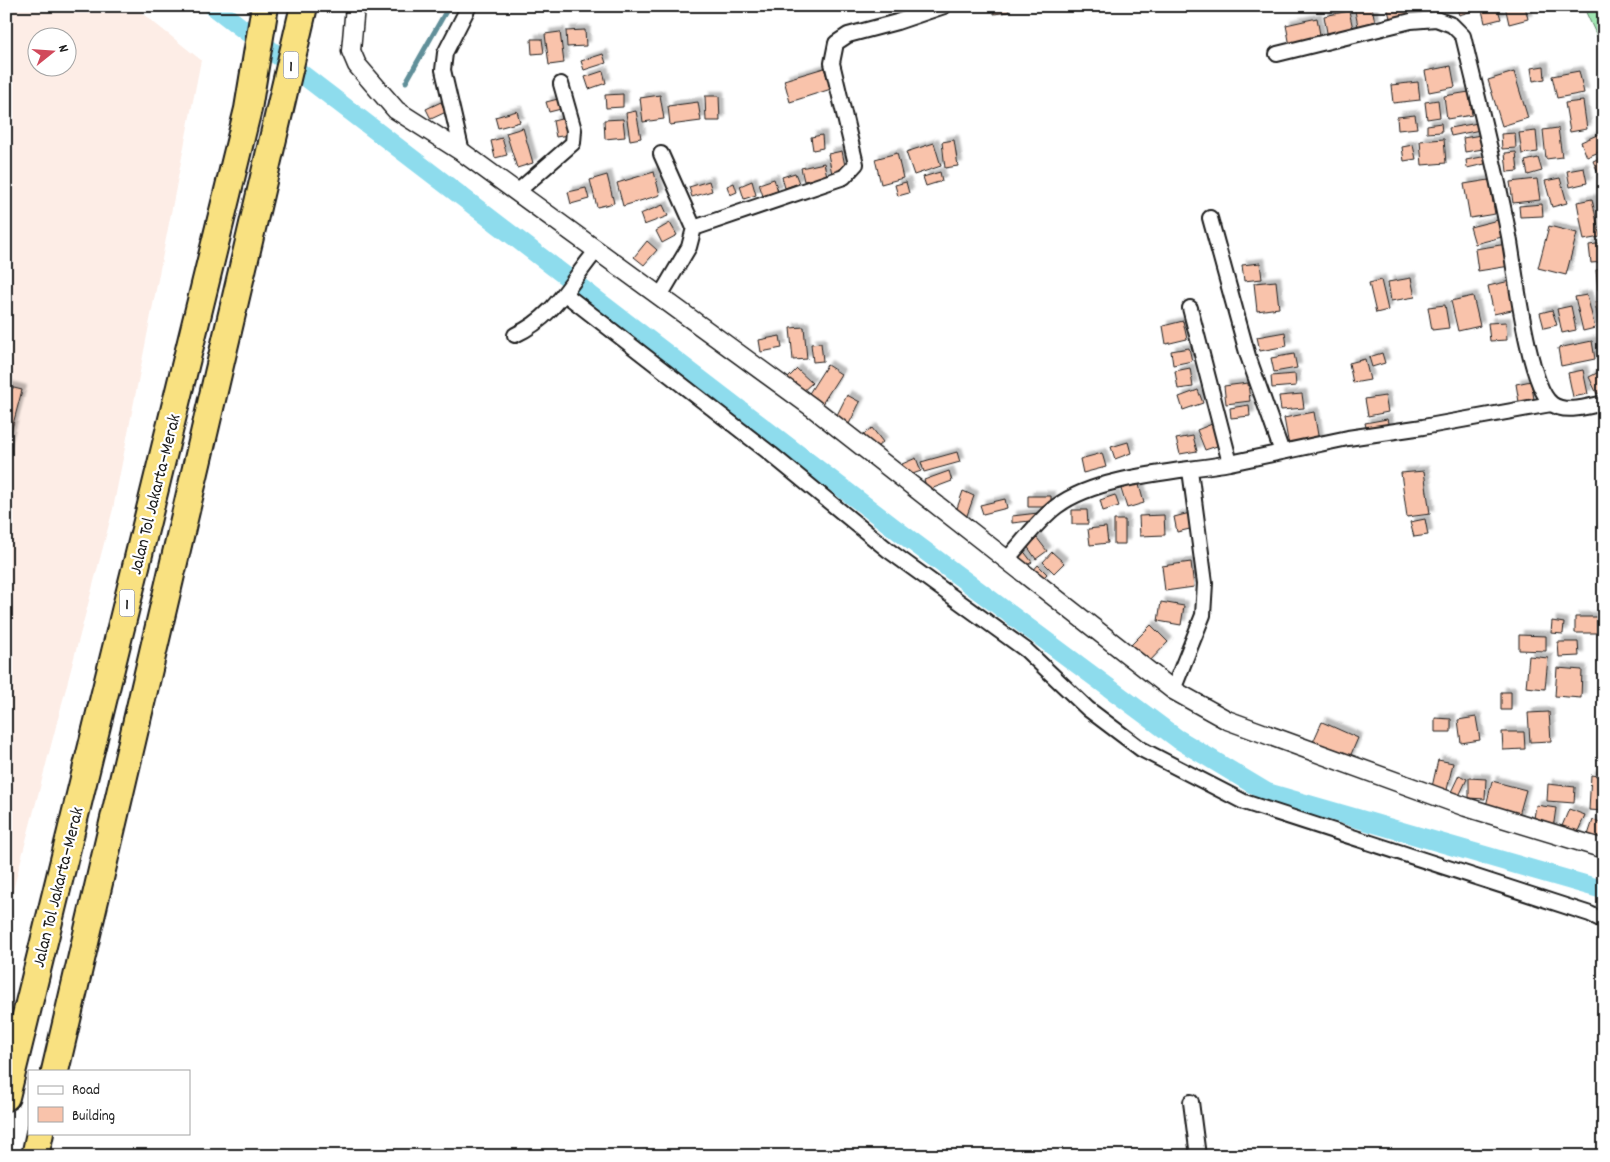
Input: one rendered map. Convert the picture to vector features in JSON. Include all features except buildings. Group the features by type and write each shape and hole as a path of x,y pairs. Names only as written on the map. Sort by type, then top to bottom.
{"highway":[{"name":"Jalan Tol Jakarta–Merak","path":"6,1097 248,109 265,6"},
{"name":"Jalan Tol Jakarta–Merak","path":"55,1070 304,6"},
{"path":"35,1156 40,1134"}],"street":[{"path":"355,6 352,51 357,65 403,115 462,152 517,192 593,255 660,296 813,408 1173,690 1237,723 1466,807 1604,849"},
{"path":"462,152 443,70 445,52 469,6"},
{"path":"694,228 844,177 856,164 832,63 836,43 848,34 897,22 944,6"},
{"path":"1277,54 1411,21 1436,19 1452,25 1463,36 1509,236 1527,340 1540,386 1551,404"},
{"path":"517,192 573,143 574,130 561,84"},
{"path":"660,296 689,247 694,228 661,154"},
{"path":"1210,218 1248,356 1282,452"},
{"path":"515,335 533,327 568,291 593,255"},
{"path":"568,291 888,550 1026,650 1088,709 1141,749 1244,802 1590,914 1604,921"},
{"path":"1190,308 1230,463"},
{"path":"1007,559 1057,507 1082,493 1110,483 1230,463 1348,438 1423,428 1551,404 1560,408 1577,408 1604,403"},
{"path":"1173,690 1202,615 1205,583 1190,470"},
{"path":"1190,1102 1198,1156"}],"shaded area":[{"path":"6,6 133,6 201,60 113,509 6,917"}],"green space":[{"path":"1583,6 1604,6 1604,51"}],"waterway":[{"path":"213,6 901,533 1178,739 1266,792 1604,890"},
{"path":"406,82 449,6"}]}
